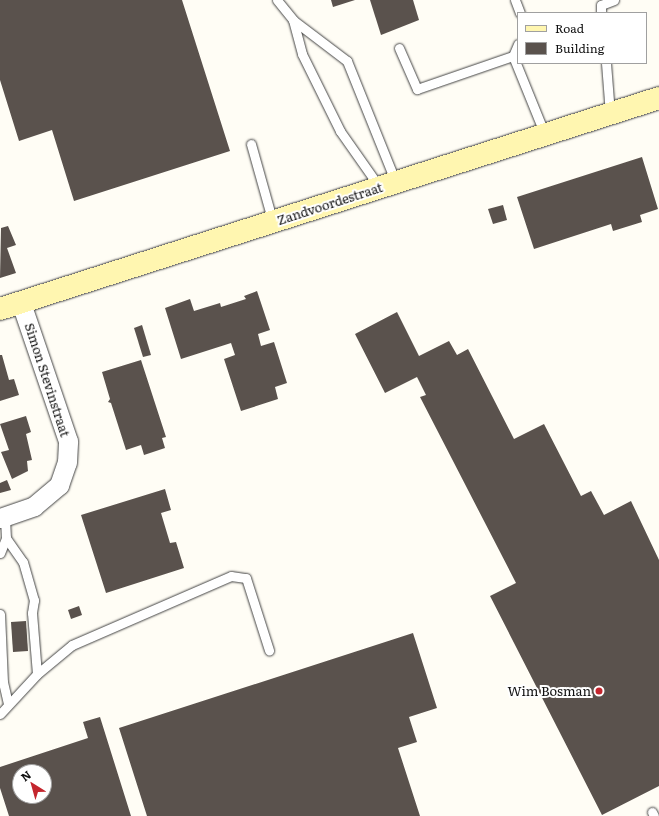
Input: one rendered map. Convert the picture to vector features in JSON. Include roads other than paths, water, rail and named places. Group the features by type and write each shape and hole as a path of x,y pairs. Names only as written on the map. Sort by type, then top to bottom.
{"main road":[{"name":"Zandvoordestraat","path":"0,309 273,223 659,98"}],"street":[{"name":"Simon Stevinstraat","path":"2,517 34,506 59,485 67,462 68,442 21,303"}],"lane":[{"path":"278,0 294,20 347,61 388,186"},
{"path":"515,0 520,12"},
{"path":"601,12 601,5 614,0"},
{"path":"294,20 302,54 340,131 388,186"},
{"path":"517,46 513,56 545,135"},
{"path":"399,48 417,89 513,56"},
{"path":"606,64 610,114"},
{"path":"251,144 273,223"},
{"path":"2,517 6,538 23,562 34,600 32,613 37,674"},
{"path":"0,553 6,538"},
{"path":"0,714 8,703 37,674 72,646 231,576 246,578 269,650"},
{"path":"0,614 3,682 8,703"}],"place":[{"name":"Wim Bosman","path":"599,691"}]}
